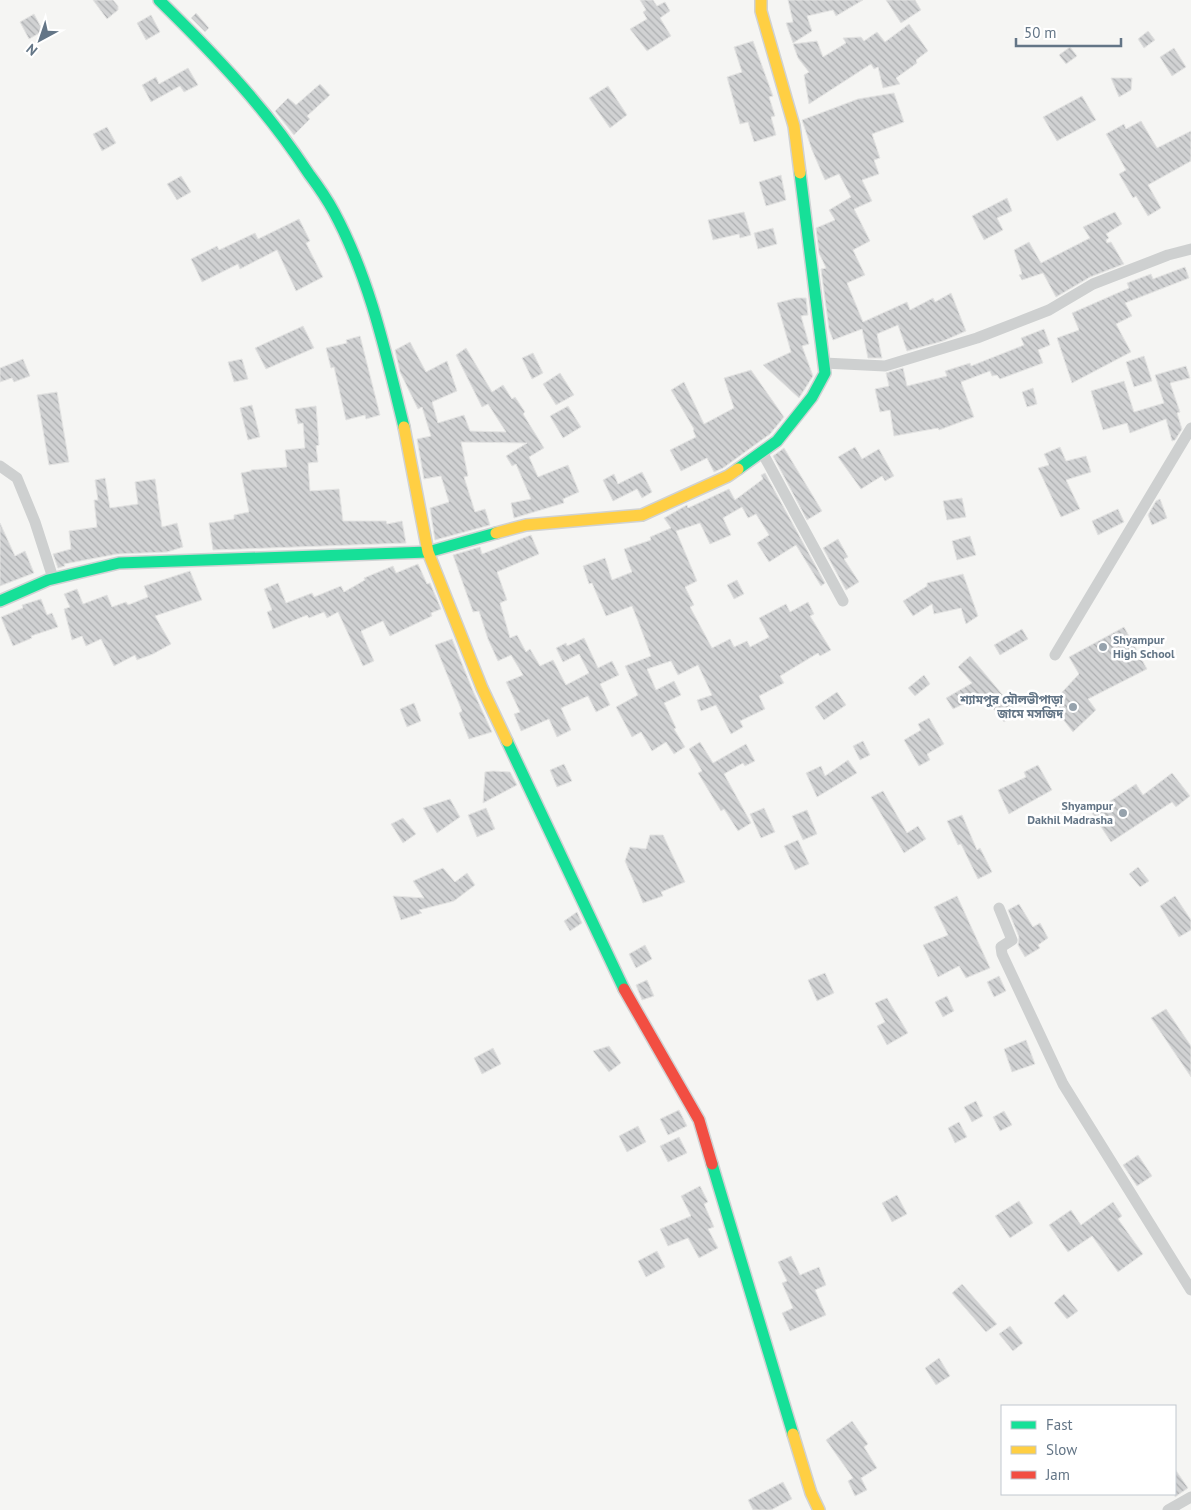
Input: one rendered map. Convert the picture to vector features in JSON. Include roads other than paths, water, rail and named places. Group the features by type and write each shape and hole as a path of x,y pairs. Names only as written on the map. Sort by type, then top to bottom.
{"street":[{"path":"159,0 225,65 286,139 334,211 360,267 379,324 409,446 428,552 482,688 630,1002 699,1120 811,1493 819,1510"},
{"path":"0,601 53,578 119,563 428,552 526,525 642,515 728,476 778,441 812,397 824,373 824,364 794,126 761,11 761,0"},
{"path":"824,364 885,366 977,338 1049,310 1093,284 1168,255 1191,249"},
{"path":"1055,655 1191,428"},
{"path":"762,452 844,601"},
{"path":"0,466 17,478 35,522 53,578"},
{"path":"998,908 1012,940 1001,947 1002,954 1063,1084 1191,1290"},
{"path":"1168,1510 1191,1497"}],"place":[{"name":"Shyampur High School","path":"1103,647"},
{"name":"শ্যামপুর মৌলভীপাড়া জামে মসজিদ","path":"1073,707"},
{"name":"Shyampur Dakhil Madrasha","path":"1123,813"}]}
